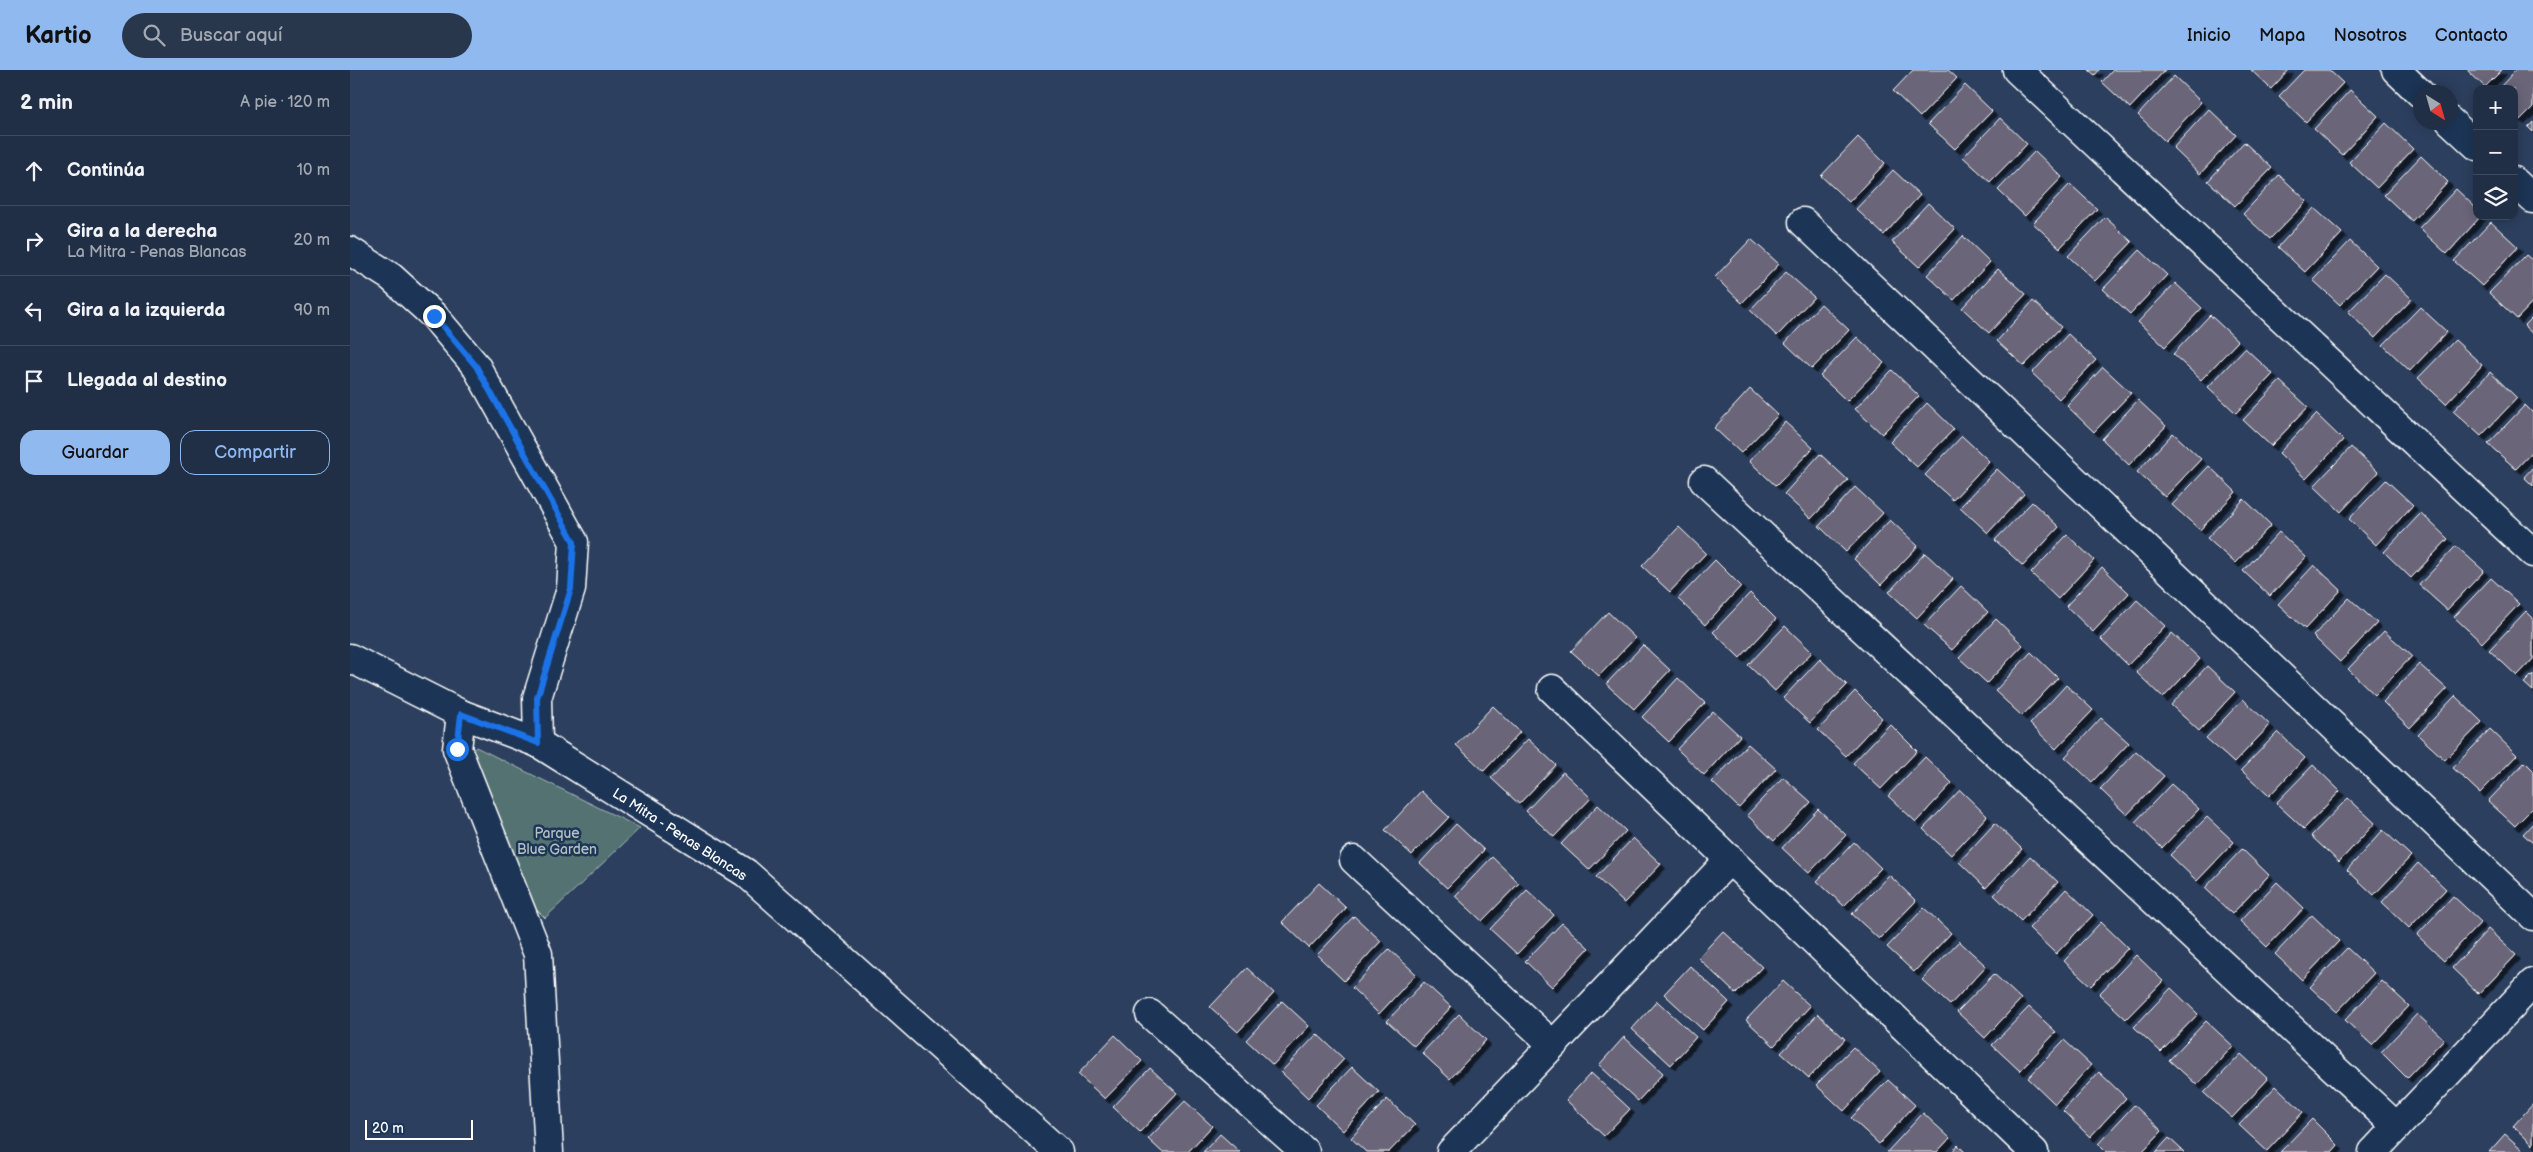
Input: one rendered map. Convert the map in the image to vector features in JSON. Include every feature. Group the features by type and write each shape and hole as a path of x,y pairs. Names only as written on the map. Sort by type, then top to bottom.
{"street":[{"path":"2017,70 2533,553"},
{"path":"2396,70 2413,86"},
{"path":"2458,128 2473,142"},
{"path":"2518,185 2533,199"},
{"path":"1802,222 2533,916"},
{"path":"350,251 391,277 434,316 476,366 574,542 571,589 537,698 538,743"},
{"path":"1704,481 2397,1127"},
{"name":"La Mitra - Penas Blancas","path":"350,658 461,714 538,743 746,873 1059,1152"},
{"path":"1552,689 2034,1152"},
{"path":"461,714 457,749 538,954 549,1152"},
{"path":"1451,1152 1730,859"},
{"path":"1354,860 1553,1045"},
{"path":"2373,1152 2533,982"},
{"path":"1150,1014 1305,1152"}],"green space":[{"name":"Parque Blue Garden","path":"476,747 640,828 545,918 534,907 468,756"}],"building":[{"path":"1913,70 1948,70 1957,78 1920,117 1893,91"},
{"path":"2089,70 2099,70 2095,75"},
{"path":"2113,70 2165,70 2130,108 2102,82"},
{"path":"2251,70 2289,70 2271,89"},
{"path":"2304,70 2329,70 2343,83 2306,122 2279,96"},
{"path":"2467,70 2502,70 2487,85 2483,85"},
{"path":"2516,70 2533,70 2533,107 2520,120 2518,118 2518,85 2502,85"},
{"path":"2174,76 2201,102 2165,141 2138,115"},
{"path":"1965,85 1992,111 1955,149 1928,124"},
{"path":"2350,90 2378,116 2342,155 2314,129"},
{"path":"2209,109 2236,135 2200,174 2173,148"},
{"path":"2000,118 2027,144 1990,182 1963,157"},
{"path":"2533,122 2533,132 2528,127"},
{"path":"2386,123 2413,149 2377,188 2349,162"},
{"path":"1858,137 1885,163 1849,202 1821,176"},
{"path":"2244,142 2272,168 2235,206 2208,181"},
{"path":"2035,151 2062,177 2025,216 1998,190"},
{"path":"2421,156 2448,182 2412,221 2384,195"},
{"path":"1893,170 1920,195 1884,235 1856,209"},
{"path":"2279,175 2307,201 2270,239 2243,214"},
{"path":"2070,184 2097,209 2060,248 2033,223"},
{"path":"2456,189 2473,205 2473,220 2477,220 2447,254 2419,228"},
{"path":"1928,203 1955,229 1919,267 1892,242"},
{"path":"2314,208 2342,233 2305,272 2278,247"},
{"path":"2105,217 2132,242 2095,281 2068,256"},
{"path":"2491,222 2518,247 2482,286 2454,261"},
{"path":"1963,236 1990,262 1954,300 1927,275"},
{"path":"1751,239 1779,264 1742,303 1715,277"},
{"path":"2350,241 2377,266 2340,305 2313,280"},
{"path":"2140,250 2167,275 2130,314 2103,289"},
{"path":"2526,255 2533,261 2533,302 2517,319 2489,293"},
{"path":"1998,269 2026,294 1989,333 1962,308"},
{"path":"1786,272 1814,297 1777,336 1750,310"},
{"path":"2385,274 2412,299 2375,338 2348,312"},
{"path":"2175,283 2202,308 2165,347 2138,322"},
{"path":"2033,301 2061,327 2024,366 1997,341"},
{"path":"1821,304 1849,330 1812,369 1785,343"},
{"path":"2420,307 2447,332 2410,371 2383,345"},
{"path":"2210,315 2238,341 2201,380 2173,354"},
{"path":"2533,317 2533,334 2524,326"},
{"path":"2068,334 2096,360 2059,399 2032,373"},
{"path":"1857,337 1884,363 1847,401 1820,376"},
{"path":"2455,340 2482,365 2446,404 2418,378"},
{"path":"2245,348 2273,374 2236,413 2208,387"},
{"path":"2103,367 2131,393 2094,432 2067,406"},
{"path":"1892,370 1919,396 1882,434 1855,409"},
{"path":"2490,372 2517,398 2481,436 2453,411"},
{"path":"2280,381 2308,407 2271,446 2243,420"},
{"path":"1750,389 1778,415 1741,453 1714,428"},
{"path":"2138,400 2166,426 2129,465 2102,439"},
{"path":"1927,403 1954,429 1917,467 1890,442"},
{"path":"2525,405 2533,413 2533,451 2516,469 2488,444"},
{"path":"2316,414 2343,440 2306,479 2279,453"},
{"path":"1785,422 1813,448 1776,486 1749,461"},
{"path":"2173,433 2201,459 2165,497 2137,472"},
{"path":"1962,436 1989,461 1953,500 1925,475"},
{"path":"2351,447 2378,472 2341,512 2314,486"},
{"path":"1820,454 1848,480 1811,519 1784,494"},
{"path":"2209,466 2236,492 2200,530 2172,505"},
{"path":"2533,467 2533,486 2524,477"},
{"path":"1997,469 2024,494 1988,533 1960,507"},
{"path":"2386,480 2413,505 2376,545 2349,519"},
{"path":"1855,487 1883,513 1846,552 1819,526"},
{"path":"2244,499 2271,525 2235,563 2207,538"},
{"path":"2032,502 2059,527 2023,566 1995,540"},
{"path":"2421,513 2448,539 2411,578 2384,552"},
{"path":"1890,520 1918,546 1881,585 1854,559"},
{"path":"1679,527 1706,553 1670,592 1642,566"},
{"path":"2279,532 2306,557 2270,596 2243,571"},
{"path":"2067,535 2094,560 2058,599 2031,573"},
{"path":"2456,546 2484,571 2447,610 2419,585"},
{"path":"1925,553 1953,579 1917,618 1889,592"},
{"path":"1715,560 1741,586 1705,625 1678,599"},
{"path":"2314,565 2341,590 2305,629 2278,604"},
{"path":"2102,567 2129,593 2093,632 2066,606"},
{"path":"2491,578 2519,604 2482,643 2454,617"},
{"path":"1961,586 1988,612 1952,650 1924,625"},
{"path":"1750,593 1776,619 1740,658 1713,632"},
{"path":"2349,598 2377,623 2340,662 2313,636"},
{"path":"2137,600 2165,626 2128,665 2101,639"},
{"path":"2526,611 2533,618 2533,659 2517,676 2489,650"},
{"path":"1608,612 1635,638 1599,676 1571,651"},
{"path":"1996,619 2023,645 1987,683 1959,658"},
{"path":"1785,626 1812,652 1775,691 1748,665"},
{"path":"2384,631 2412,656 2375,695 2348,669"},
{"path":"2172,633 2200,659 2163,698 2136,672"},
{"path":"1643,645 1670,670 1634,709 1606,684"},
{"path":"2031,652 2058,678 2022,716 1995,691"},
{"path":"1820,659 1847,685 1810,723 1783,698"},
{"path":"2419,664 2447,689 2410,728 2383,702"},
{"path":"2207,666 2235,692 2199,731 2171,705"},
{"path":"2533,674 2533,691 2524,683"},
{"path":"1678,678 1705,703 1669,742 1642,717"},
{"path":"2066,685 2093,710 2056,749 2030,724"},
{"path":"1855,691 1882,718 1846,756 1818,730"},
{"path":"2455,696 2482,722 2445,760 2418,735"},
{"path":"2243,699 2270,725 2234,763 2206,738"},
{"path":"1493,706 1520,732 1484,771 1456,745"},
{"path":"1713,711 1740,736 1704,775 1677,749"},
{"path":"2101,718 2129,743 2092,782 2065,757"},
{"path":"1890,724 1917,751 1881,789 1853,763"},
{"path":"2490,729 2517,755 2480,793 2453,768"},
{"path":"2278,732 2305,758 2269,796 2241,770"},
{"path":"1528,739 1556,765 1519,804 1491,778"},
{"path":"1748,744 1776,769 1739,808 1712,782"},
{"path":"2136,751 2164,776 2127,815 2100,789"},
{"path":"1925,757 1952,783 1916,822 1888,796"},
{"path":"2525,762 2533,770 2533,808 2515,826 2488,801"},
{"path":"2313,765 2340,791 2304,829 2276,803"},
{"path":"1563,772 1591,798 1554,837 1526,811"},
{"path":"1783,777 1811,802 1774,841 1747,815"},
{"path":"2171,784 2199,809 2162,848 2135,822"},
{"path":"1960,790 1987,816 1951,855 1923,829"},
{"path":"1421,791 1449,817 1412,855 1385,830"},
{"path":"2348,798 2375,823 2339,862 2311,836"},
{"path":"1598,805 1626,831 1589,870 1561,844"},
{"path":"1818,809 1846,835 1809,873 1782,848"},
{"path":"2207,817 2234,842 2197,881 2170,855"},
{"path":"1995,823 2022,849 1986,888 1959,862"},
{"path":"2533,823 2533,843 2523,834"},
{"path":"1456,824 1484,850 1447,888 1420,863"},
{"path":"2383,830 2411,856 2374,895 2347,870"},
{"path":"1633,838 1661,864 1624,903 1596,877"},
{"path":"1854,842 1881,868 1844,906 1817,881"},
{"path":"2242,849 2269,875 2232,914 2205,888"},
{"path":"2030,856 2058,882 2021,921 1994,895"},
{"path":"1492,857 1519,883 1482,921 1455,896"},
{"path":"2418,863 2446,889 2409,928 2382,902"},
{"path":"1889,875 1916,901 1879,939 1852,914"},
{"path":"2277,882 2304,908 2267,947 2240,921"},
{"path":"1319,883 1346,908 1309,948 1282,922"},
{"path":"2066,889 2093,915 2056,954 2029,928"},
{"path":"1527,890 1554,915 1517,954 1490,929"},
{"path":"2453,896 2481,922 2444,961 2417,935"},
{"path":"1924,908 1951,933 1914,972 1887,947"},
{"path":"2312,915 2339,941 2302,980 2275,954"},
{"path":"1354,916 1381,941 1344,981 1317,955"},
{"path":"2101,922 2128,948 2091,986 2064,961"},
{"path":"1562,923 1589,948 1552,987 1525,961"},
{"path":"2488,929 2516,955 2479,994 2452,968"},
{"path":"1723,931 1762,967 1736,994 1698,958"},
{"path":"1959,941 1986,966 1950,1005 1922,980"},
{"path":"2347,948 2374,973 2337,1012 2310,987"},
{"path":"1389,949 1416,974 1379,1014 1352,988"},
{"path":"2136,955 2163,981 2126,1019 2099,994"},
{"path":"1690,966 1729,1002 1703,1030 1664,994"},
{"path":"1247,968 1274,993 1238,1032 1210,1007"},
{"path":"1994,974 2021,999 1985,1038 1957,1012"},
{"path":"1783,981 1810,1006 1774,1046 1746,1020"},
{"path":"2382,981 2409,1006 2372,1045 2345,1020"},
{"path":"1424,982 1451,1007 1414,1046 1387,1021"},
{"path":"2171,988 2198,1014 2161,1052 2134,1027"},
{"path":"1282,1001 1309,1026 1273,1065 1246,1040"},
{"path":"1657,1001 1696,1037 1671,1065 1632,1029"},
{"path":"2029,1007 2056,1032 2020,1071 1992,1045"},
{"path":"1459,1014 1486,1040 1450,1079 1422,1053"},
{"path":"1818,1014 1845,1039 1809,1078 1781,1053"},
{"path":"2417,1014 2444,1039 2407,1078 2381,1052"},
{"path":"2206,1021 2233,1046 2197,1085 2169,1060"},
{"path":"1317,1034 1344,1059 1308,1098 1281,1072"},
{"path":"1115,1035 1142,1061 1105,1099 1078,1074"},
{"path":"1624,1037 1663,1073 1638,1101 1599,1065"},
{"path":"2064,1040 2091,1065 2055,1104 2028,1078"},
{"path":"1853,1047 1880,1072 1844,1111 1816,1085"},
{"path":"2241,1054 2268,1079 2232,1118 2204,1093"},
{"path":"1352,1067 1379,1092 1343,1131 1316,1105"},
{"path":"1150,1068 1177,1093 1140,1132 1113,1107"},
{"path":"2099,1072 2126,1098 2090,1137 2063,1111"},
{"path":"1591,1073 1630,1109 1604,1136 1566,1100"},
{"path":"1888,1080 1915,1105 1879,1144 1851,1118"},
{"path":"2276,1086 2303,1112 2267,1151 2239,1125"},
{"path":"1387,1099 1415,1125 1389,1152 1366,1152 1351,1138"},
{"path":"1185,1101 1212,1126 1188,1152 1162,1152 1148,1139"},
{"path":"2533,1104 2533,1145 2513,1126"},
{"path":"2134,1105 2162,1131 2142,1152 2106,1152 2098,1144"},
{"path":"1923,1113 1950,1138 1937,1152 1887,1152"},
{"path":"2312,1119 2338,1145 2332,1152 2280,1152"},
{"path":"1220,1134 1240,1152 1203,1152"},
{"path":"2505,1134 2525,1152 2489,1152"},
{"path":"2169,1138 2184,1152 2156,1152"},
{"path":"1958,1145 1965,1152 1952,1152"}],"route":[{"path":"434,316 476,366 574,542 571,589 537,698 538,743 461,714 457,749"}]}
